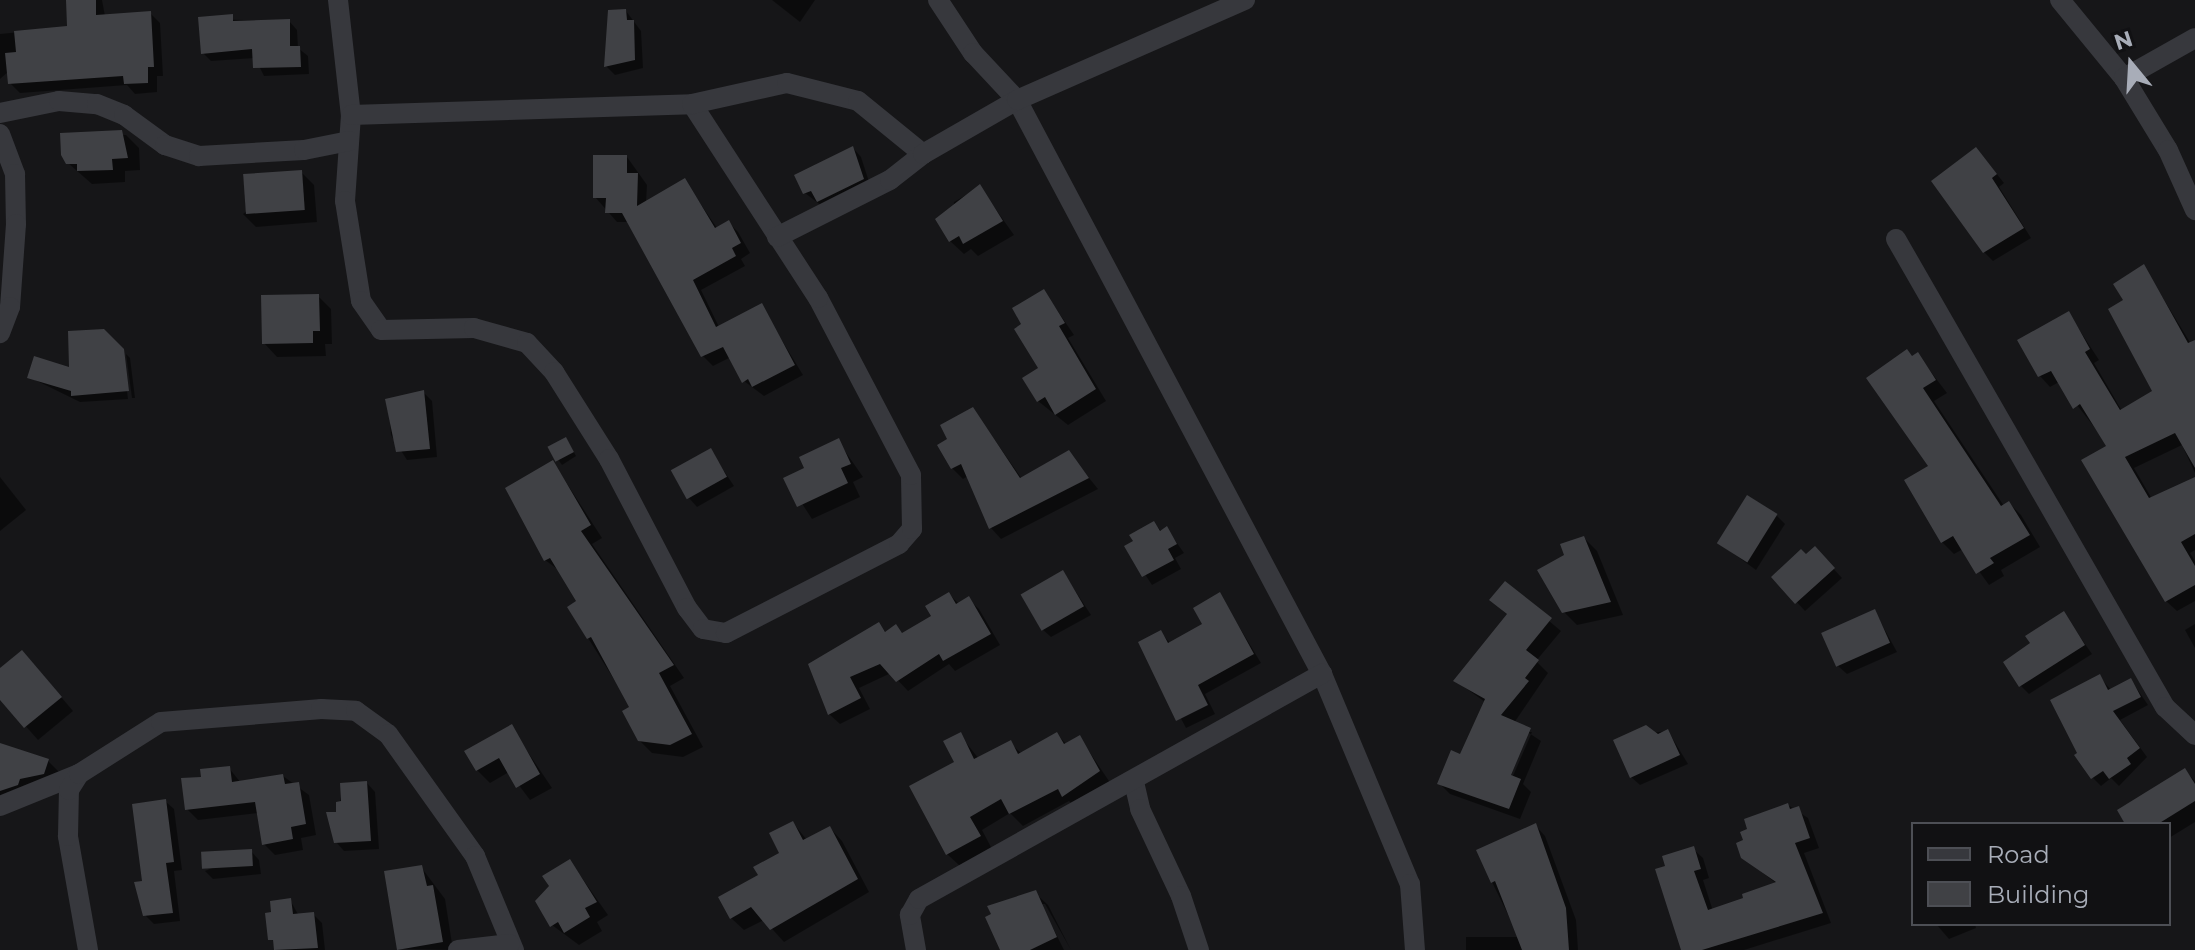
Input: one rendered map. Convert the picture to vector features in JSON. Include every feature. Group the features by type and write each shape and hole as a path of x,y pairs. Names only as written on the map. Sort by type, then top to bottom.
{"street":[{"path":"338,0 351,115 345,201 356,286 381,330 474,328 527,343 554,372 609,459 687,608 703,629 726,633 899,544 912,529 911,475 818,298 692,104"},
{"path":"938,0 973,53 1017,100 1322,674 1410,884 1415,950"},
{"path":"777,237 890,180 923,154 1017,100 1245,0"},
{"path":"2060,0 2124,78 2168,150 2195,210"},
{"path":"2124,78 2195,38"},
{"path":"351,115 692,104 787,83 858,101 923,154"},
{"path":"0,113 59,101 97,104 124,115 165,145 199,156 304,150 349,141"},
{"path":"0,134 15,174 16,224 10,307 0,333"},
{"path":"1896,239 2165,707 2195,735"},
{"path":"916,950 910,915 919,899 1134,782 1322,674"},
{"path":"0,806 79,774 161,722 356,711 388,734 475,856 512,947 458,950"},
{"path":"79,774 69,790 68,836 88,950"},
{"path":"1134,782 1140,809 1181,896 1199,950"}],"building":[{"path":"66,0 96,0 96,15 151,11 154,67 148,67 148,83 124,84 123,76 8,84 5,53 16,52 14,31 67,26"},
{"path":"626,9 627,20 634,20 635,60 604,67 608,10"},
{"path":"233,14 233,21 290,19 290,46 300,46 301,67 253,68 252,49 201,54 198,17"},
{"path":"122,130 128,158 112,159 113,170 77,171 77,164 66,164 61,155 60,133"},
{"path":"853,146 864,179 817,202 811,191 803,194 794,175"},
{"path":"1976,147 1997,174 1992,178 2024,228 1983,253 1931,181"},
{"path":"593,155 627,155 627,173 638,173 637,206 685,178 715,228 729,220 741,243 732,248 736,256 693,280 716,327 762,303 795,365 752,387 748,379 742,383 723,347 701,357 622,213 605,213 606,198 593,198"},
{"path":"302,170 305,210 246,214 243,174"},
{"path":"980,184 1003,221 963,244 959,236 949,242 935,219"},
{"path":"2144,264 2188,343 2195,340 2195,468 2175,433 2125,457 2149,498 2195,477 2195,534 2181,542 2195,566 2195,585 2165,602 2081,460 2106,446 2080,404 2073,409 2051,371 2038,377 2017,340 2069,311 2090,349 2085,352 2120,410 2152,391 2108,309 2123,300 2113,284"},
{"path":"1044,289 1065,323 1059,326 1096,389 1055,415 1045,397 1037,402 1022,378 1038,368 1014,329 1021,324 1012,308"},
{"path":"319,294 320,331 313,331 313,343 262,344 261,295"},
{"path":"104,329 124,349 129,391 71,396 71,391 27,378 34,356 69,367 68,331"},
{"path":"1907,349 1912,356 1918,352 1936,380 1923,388 2001,506 2009,501 2030,535 1990,558 1994,563 1976,574 1953,536 1941,543 1904,480 1928,466 1866,378"},
{"path":"424,390 430,449 396,452 385,399"},
{"path":"973,407 1020,478 1069,450 1089,478 989,529 961,464 951,469 937,445 947,439 940,425"},
{"path":"566,437 574,452 555,462 547,447"},
{"path":"839,438 851,464 841,468 848,483 797,507 783,478 804,468 799,457"},
{"path":"711,448 727,477 687,499 671,470"},
{"path":"553,460 591,525 581,531 674,665 659,673 692,734 670,745 638,741 622,711 629,707 591,637 587,639 567,607 576,601 550,558 544,561 505,488"},
{"path":"1747,495 1778,514 1747,562 1717,543"},
{"path":"1154,521 1160,531 1167,526 1177,544 1168,549 1174,560 1142,577 1124,546 1133,541 1129,535"},
{"path":"1584,536 1611,602 1562,613 1537,570 1564,555 1560,544"},
{"path":"1815,546 1835,568 1795,604 1771,577 1801,549 1806,554"},
{"path":"1063,570 1084,606 1042,631 1021,594"},
{"path":"1505,581 1552,618 1526,650 1539,660 1525,678 1529,681 1501,715 1531,728 1511,775 1521,779 1509,809 1437,784 1451,750 1460,754 1485,699 1453,681 1507,614 1489,600"},
{"path":"949,592 956,604 969,596 991,634 943,661 939,654 896,682 880,664 850,677 861,698 828,715 808,664 879,622 885,632 896,624 902,633 931,616 925,606"},
{"path":"1220,592 1254,654 1198,685 1208,705 1176,721 1138,642 1161,630 1168,643 1202,624 1193,608"},
{"path":"1875,609 1890,643 1836,667 1821,633"},
{"path":"2064,611 2085,645 2019,687 2003,662 2030,643 2025,636"},
{"path":"22,650 62,697 24,728 0,700 0,668"},
{"path":"2100,674 2108,690 2131,678 2141,697 2113,711 2140,748 2127,758 2131,764 2109,779 2103,771 2091,779 2074,755 2077,753 2050,700"},
{"path":"512,724 540,774 516,788 499,758 476,771 464,751"},
{"path":"1646,725 1658,734 1668,729 1680,755 1630,778 1613,740"},
{"path":"961,732 974,759 1011,740 1018,754 1057,732 1064,744 1080,735 1100,771 1062,797 1058,789 1009,814 1001,799 970,817 981,836 946,855 909,786 954,762 943,741"},
{"path":"0,743 49,759 44,774 20,779 18,785 0,791"},
{"path":"230,766 232,782 283,774 285,784 299,782 306,824 291,827 293,839 262,845 255,802 185,810 181,778 201,777 200,769"},
{"path":"2185,768 2195,784 2195,801 2161,822 2124,822 2117,810"},
{"path":"367,781 371,841 334,843 326,812 336,812 336,802 341,801 340,783"},
{"path":"166,799 174,862 166,863 173,913 143,916 134,882 142,881 132,804"},
{"path":"1788,803 1790,809 1799,806 1810,838 1795,843 1823,913 1702,950 1681,950 1655,869 1665,866 1662,856 1694,846 1701,869 1694,871 1708,910 1743,898 1742,894 1776,882 1741,858 1736,843 1743,840 1740,832 1747,829 1744,819"},
{"path":"793,821 803,840 830,826 858,879 770,930 751,907 730,919 718,897 758,875 753,867 779,853 769,833"},
{"path":"1536,823 1566,908 1569,950 1522,950 1495,881 1491,883 1476,850"},
{"path":"252,849 253,866 202,869 201,852"},
{"path":"570,859 597,902 585,908 590,917 564,933 558,922 550,927 535,901 549,886 542,876"},
{"path":"422,865 427,886 433,885 443,942 397,950 384,871"},
{"path":"1036,890 1057,937 1030,950 1000,950 985,917 991,914 987,906"},
{"path":"291,898 293,914 314,912 318,948 274,950 273,940 268,940 265,913 271,912 270,901"}]}
